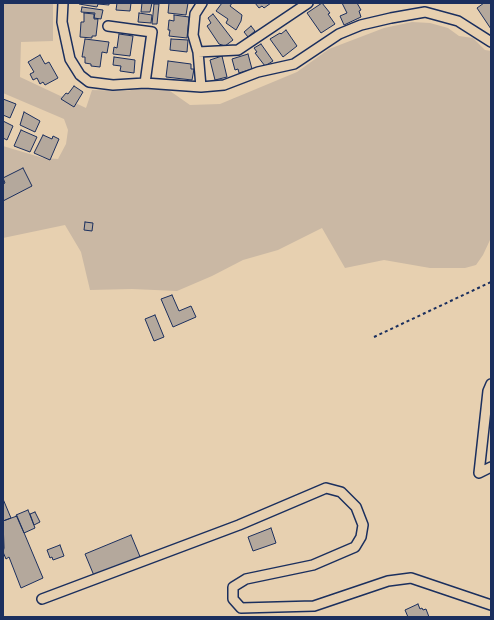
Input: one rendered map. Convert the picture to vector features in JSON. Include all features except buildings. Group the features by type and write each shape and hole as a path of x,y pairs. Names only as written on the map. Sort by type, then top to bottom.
{"street":[{"path":"63,3 62,22 70,59 80,75 89,82 114,85 145,83 201,87 224,85 258,72 294,64 339,34 361,25 425,12 458,21 491,42"},
{"path":"201,87 198,52 194,35 195,14 202,3"},
{"path":"198,52 238,50 308,3"},
{"path":"108,26 152,32 145,83"},
{"path":"491,384 488,391 478,473 491,467"},
{"path":"42,599 239,525 326,488 341,492 356,507 363,526 362,537 355,547 313,565 246,579 233,586 233,599 241,608 314,606 388,581 411,578 491,605"}],"path":[{"path":"374,337 491,282"}],"shaded area":[{"path":"3,3 53,3 53,41 21,42 20,77 86,108 92,90 127,91 160,84 190,105 220,104 297,72 329,49 384,28 412,22 430,23 448,28 459,36 473,38 485,50 491,51 491,233 490,240 483,255 476,265 465,268 430,268 384,260 345,268 322,228 278,250 243,260 212,276 177,291 132,289 90,290 81,252 65,225 3,238 3,146 43,158 58,159 66,144 68,130 64,119 3,93"}]}
